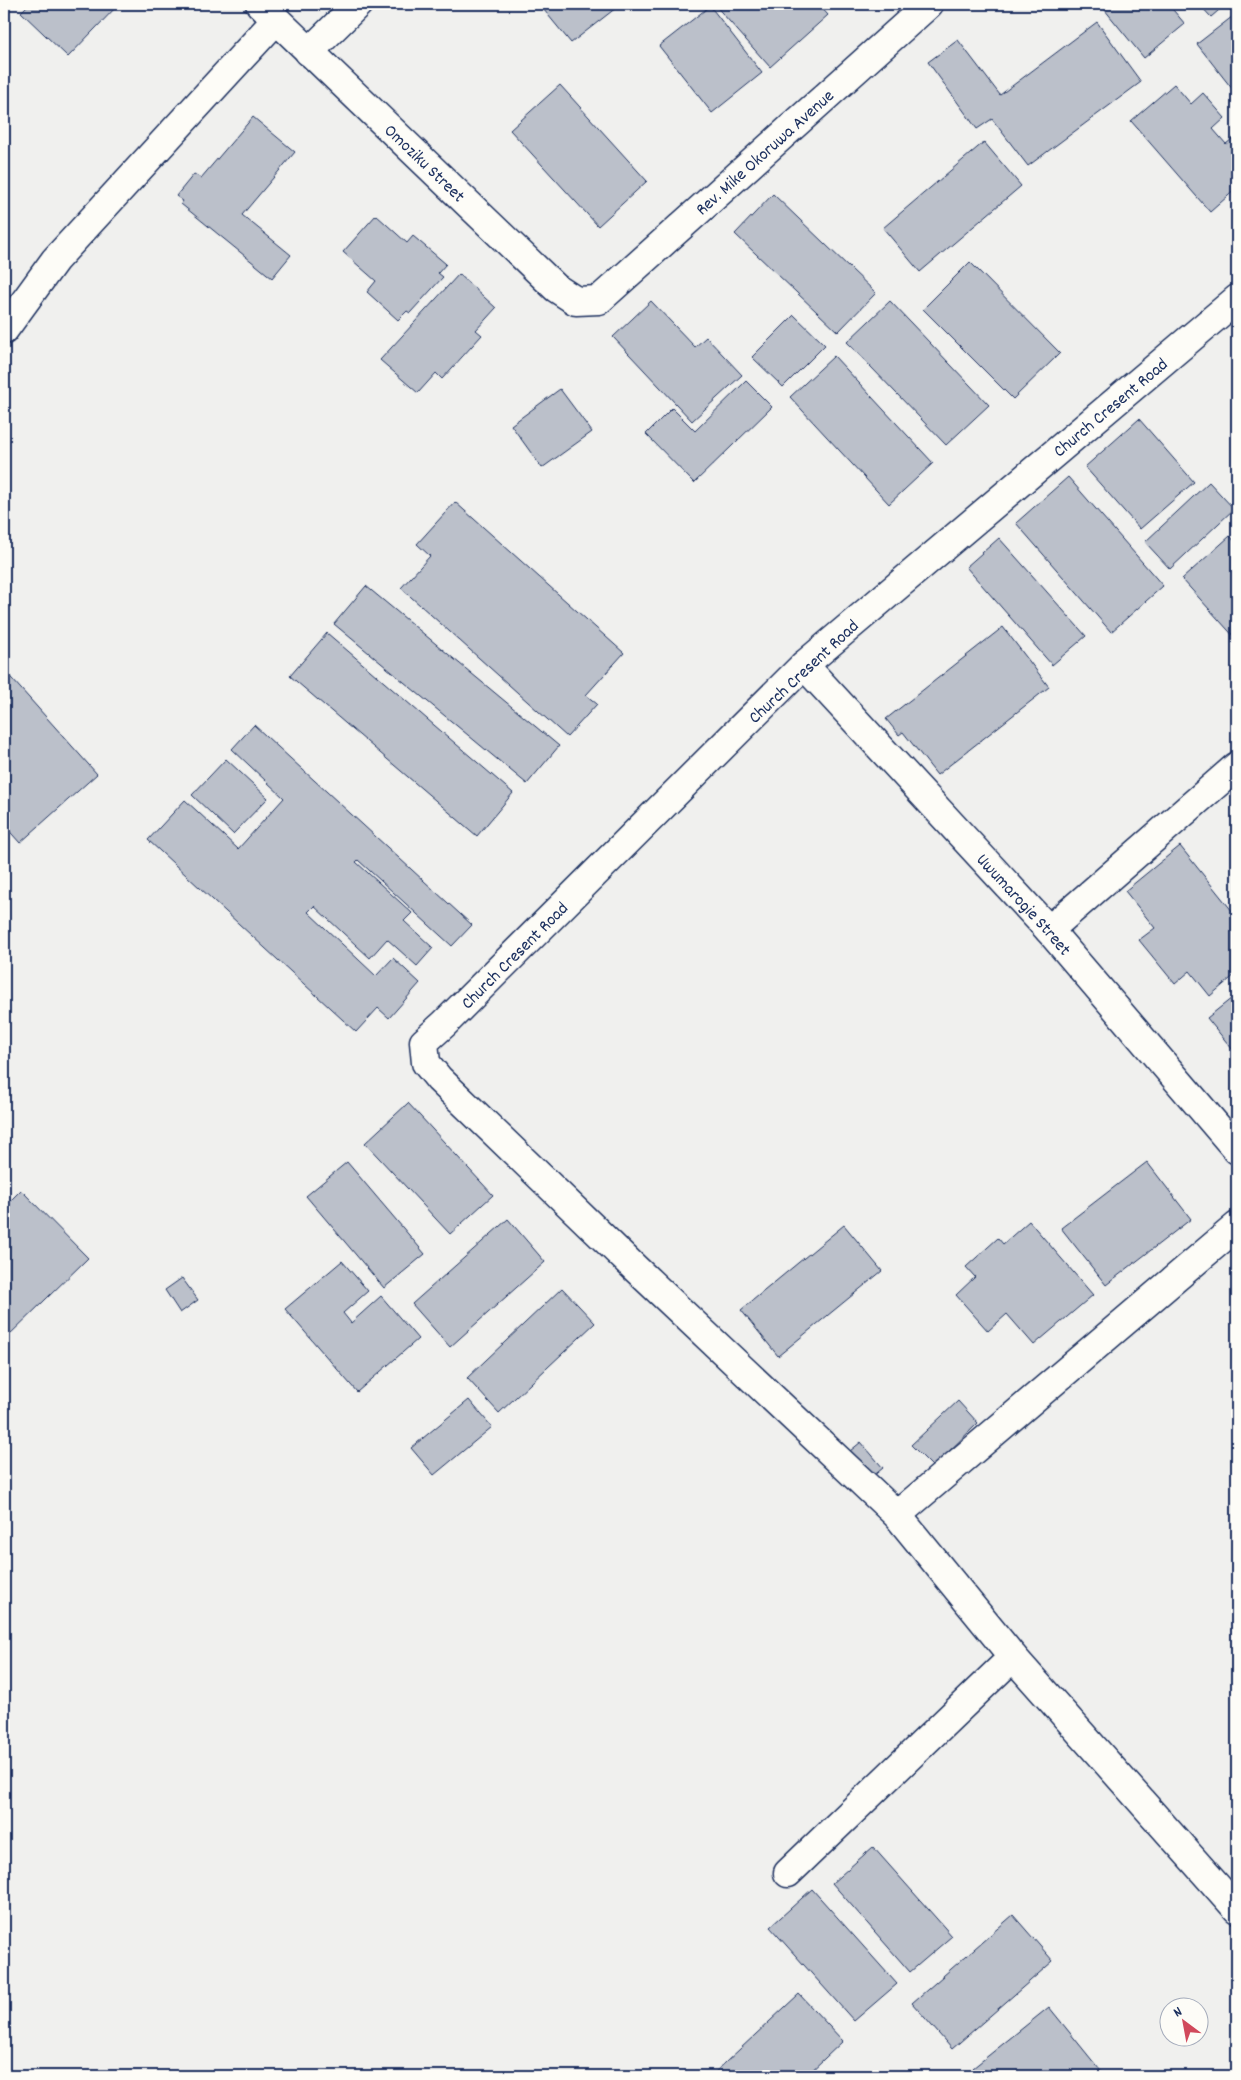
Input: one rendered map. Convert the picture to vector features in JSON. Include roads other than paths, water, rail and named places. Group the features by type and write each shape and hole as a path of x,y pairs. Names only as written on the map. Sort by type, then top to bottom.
{"street":[{"path":"309,52 358,4"},
{"name":"Rev. Mike Okoruwa Avenue","path":"599,300 929,4"},
{"path":"4,330 55,260 268,12"},
{"name":"Omoziku Street","path":"268,12 556,288 576,301 599,300"},
{"name":"Church Cresent Road","path":"897,1515 637,1270 439,1079 426,1063 424,1042 804,665 1237,299"},
{"name":"Uwumarogie Street","path":"804,665 1049,930 1237,1150"},
{"path":"1049,930 1237,766"},
{"path":"1237,1226 897,1515 1013,1657 1237,1909"},
{"path":"788,1873 1013,1657"}]}
